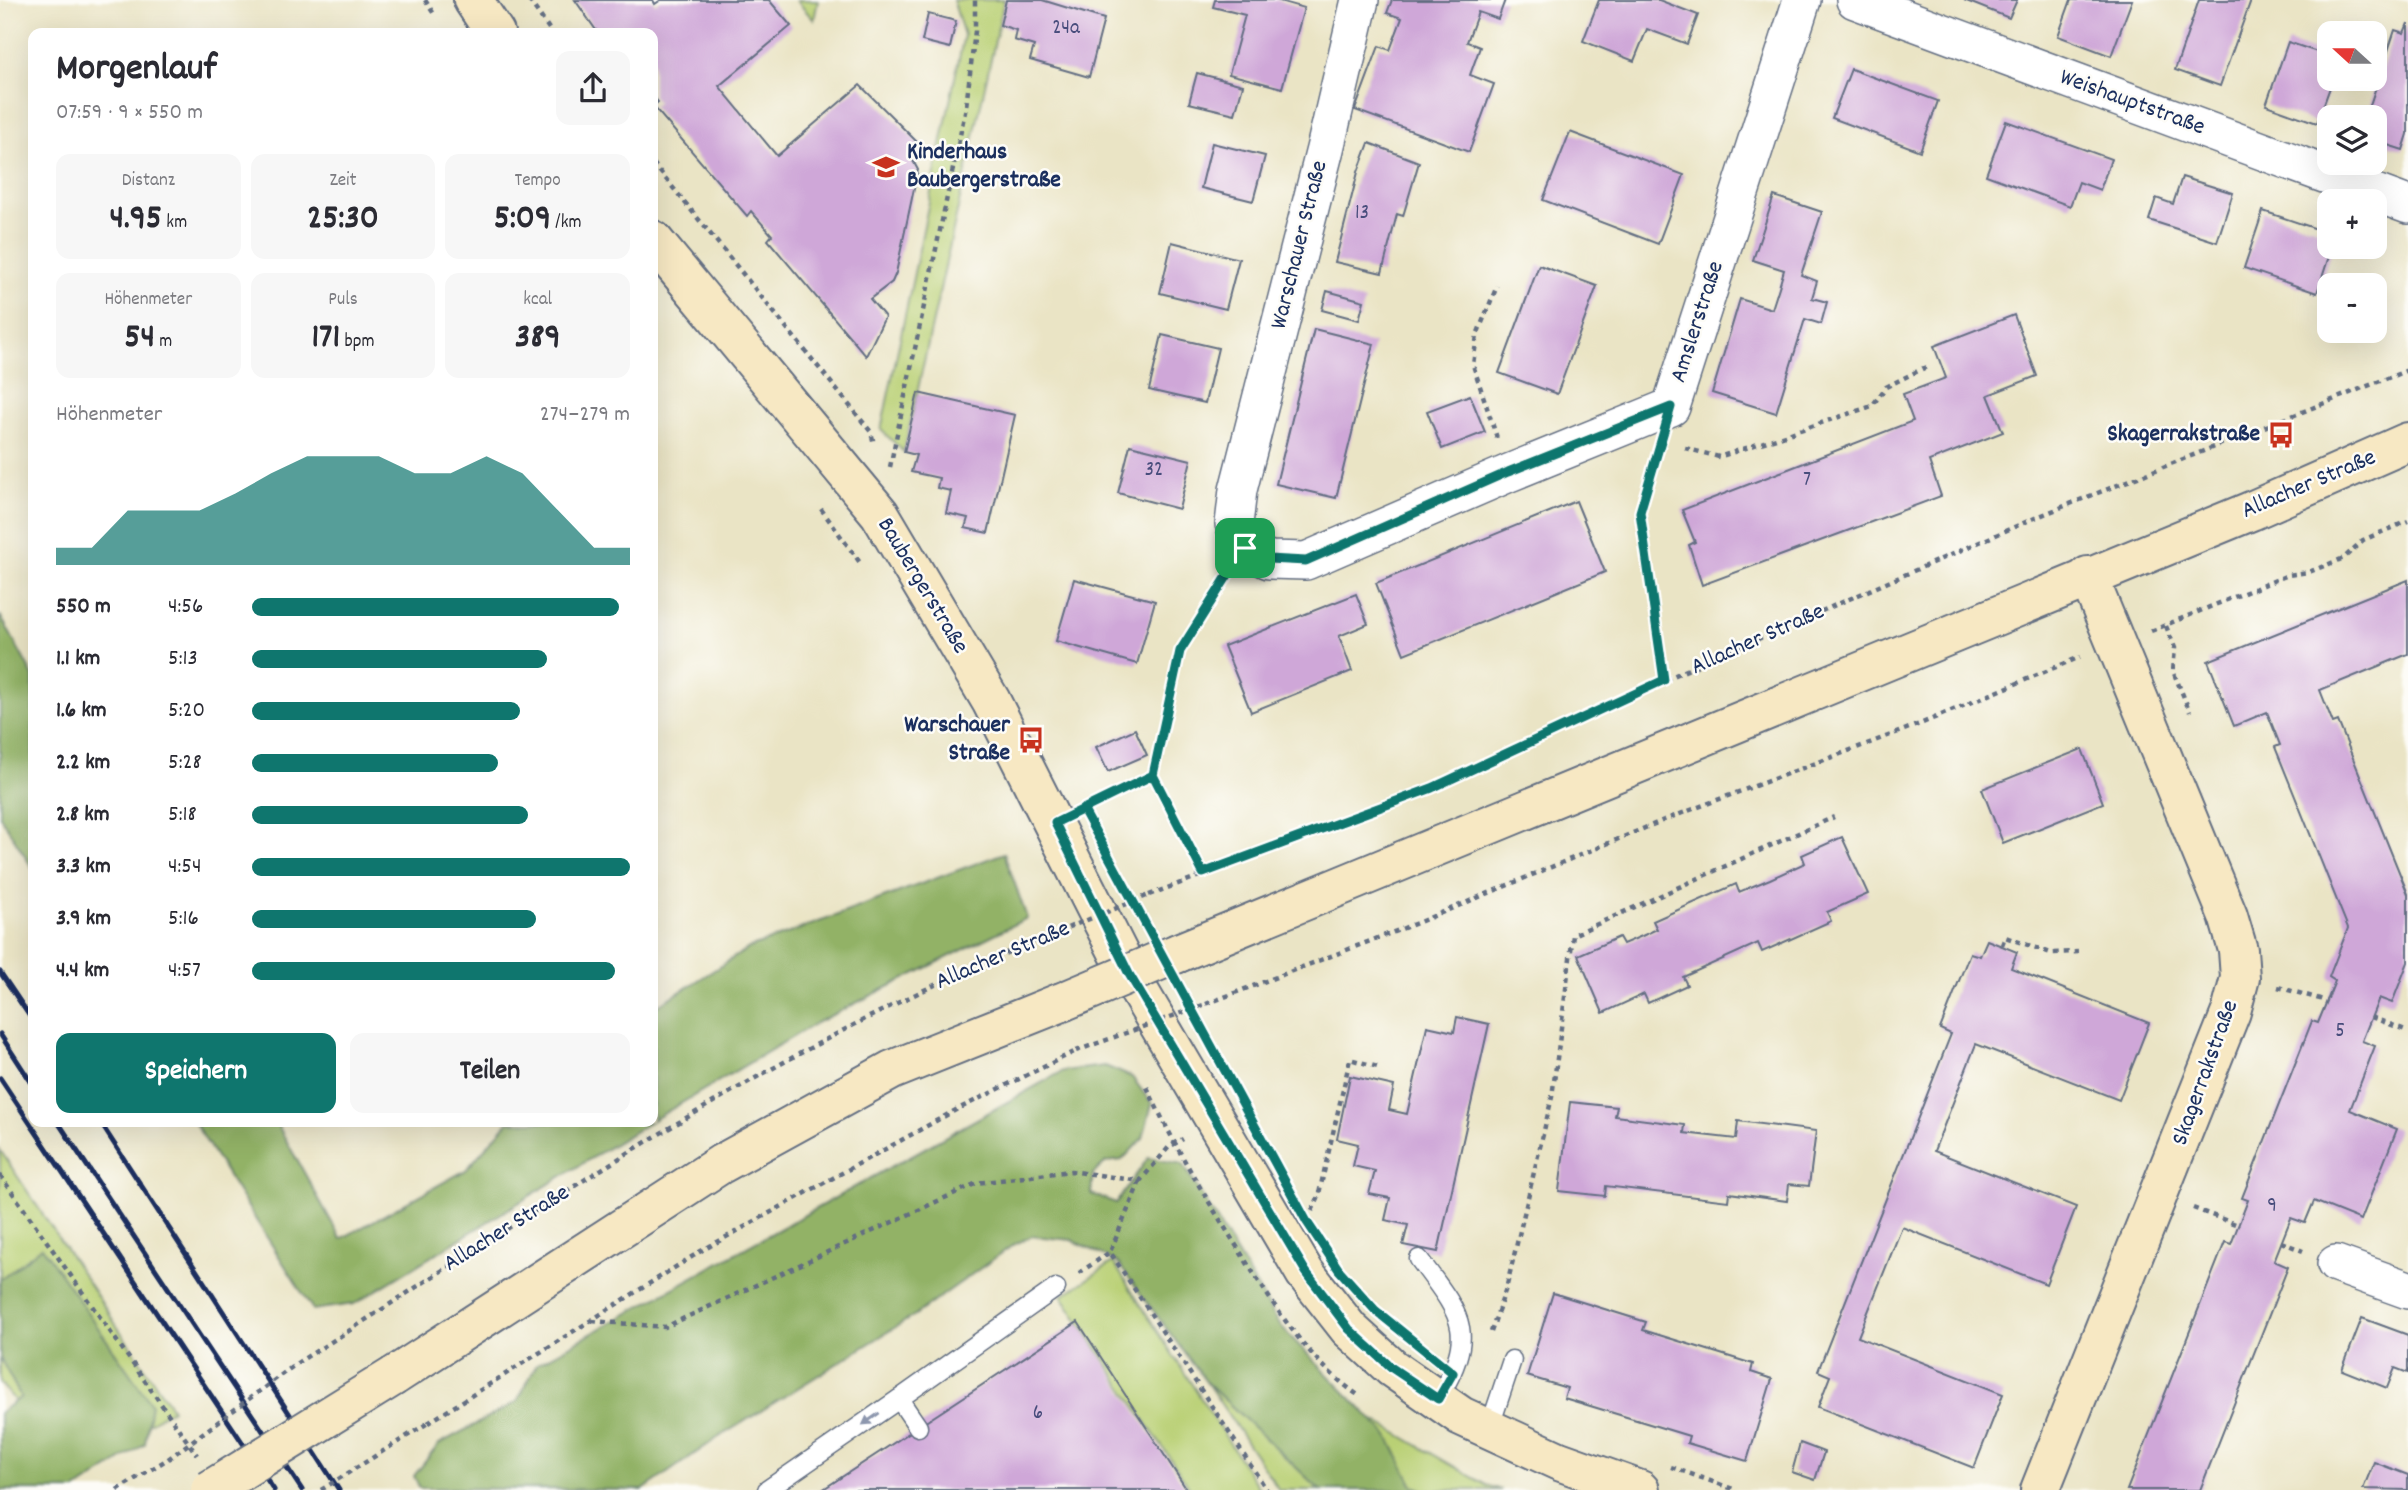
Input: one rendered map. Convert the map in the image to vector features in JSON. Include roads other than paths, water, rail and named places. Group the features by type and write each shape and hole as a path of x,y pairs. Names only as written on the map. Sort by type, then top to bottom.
{"street":[{"path":"473,0 492,28"},
{"name":"Warschauer Straße","path":"1245,548 1234,524 1238,490 1360,0"},
{"name":"Amslerstraße","path":"1245,548 1269,559 1306,561 1508,472 1671,407 1802,0"},
{"name":"Weishauptstraße","path":"1855,0 2408,205"},
{"name":"Baubergerstraße","path":"658,246 880,514 991,701 1129,974 1293,1251 1349,1329 1392,1368 1461,1416 1559,1461 1651,1477"},
{"name":"Allacher Straße","path":"204,1474 394,1376 721,1164 892,1070 2251,511 2408,442"},
{"name":"Skagerrakstraße","path":"2040,1490 2160,1195 2231,1012 2240,978 2238,950 2228,916 2118,643 2088,576"},
{"path":"2336,1264 2408,1290"}],"lane":[{"path":"1419,1259 1453,1305 1463,1334 1458,1364 1438,1399"},
{"path":"767,1490 1056,1289"},
{"path":"1489,1429 1512,1360"},
{"path":"899,1399 918,1427"}],"railway":[{"path":"0,972 28,1014"},
{"path":"0,1034 28,1077"},
{"path":"0,1078 28,1120"},
{"path":"33,1127 274,1490"},
{"path":"61,1127 302,1490"},
{"path":"103,1127 339,1490"}],"place":[{"name":"Kinderhaus Baubergerstraße","path":"886,167"},
{"name":"Skagerrakstraße","path":"2281,435"},
{"name":"Warschauer Straße","path":"1031,740"}]}
